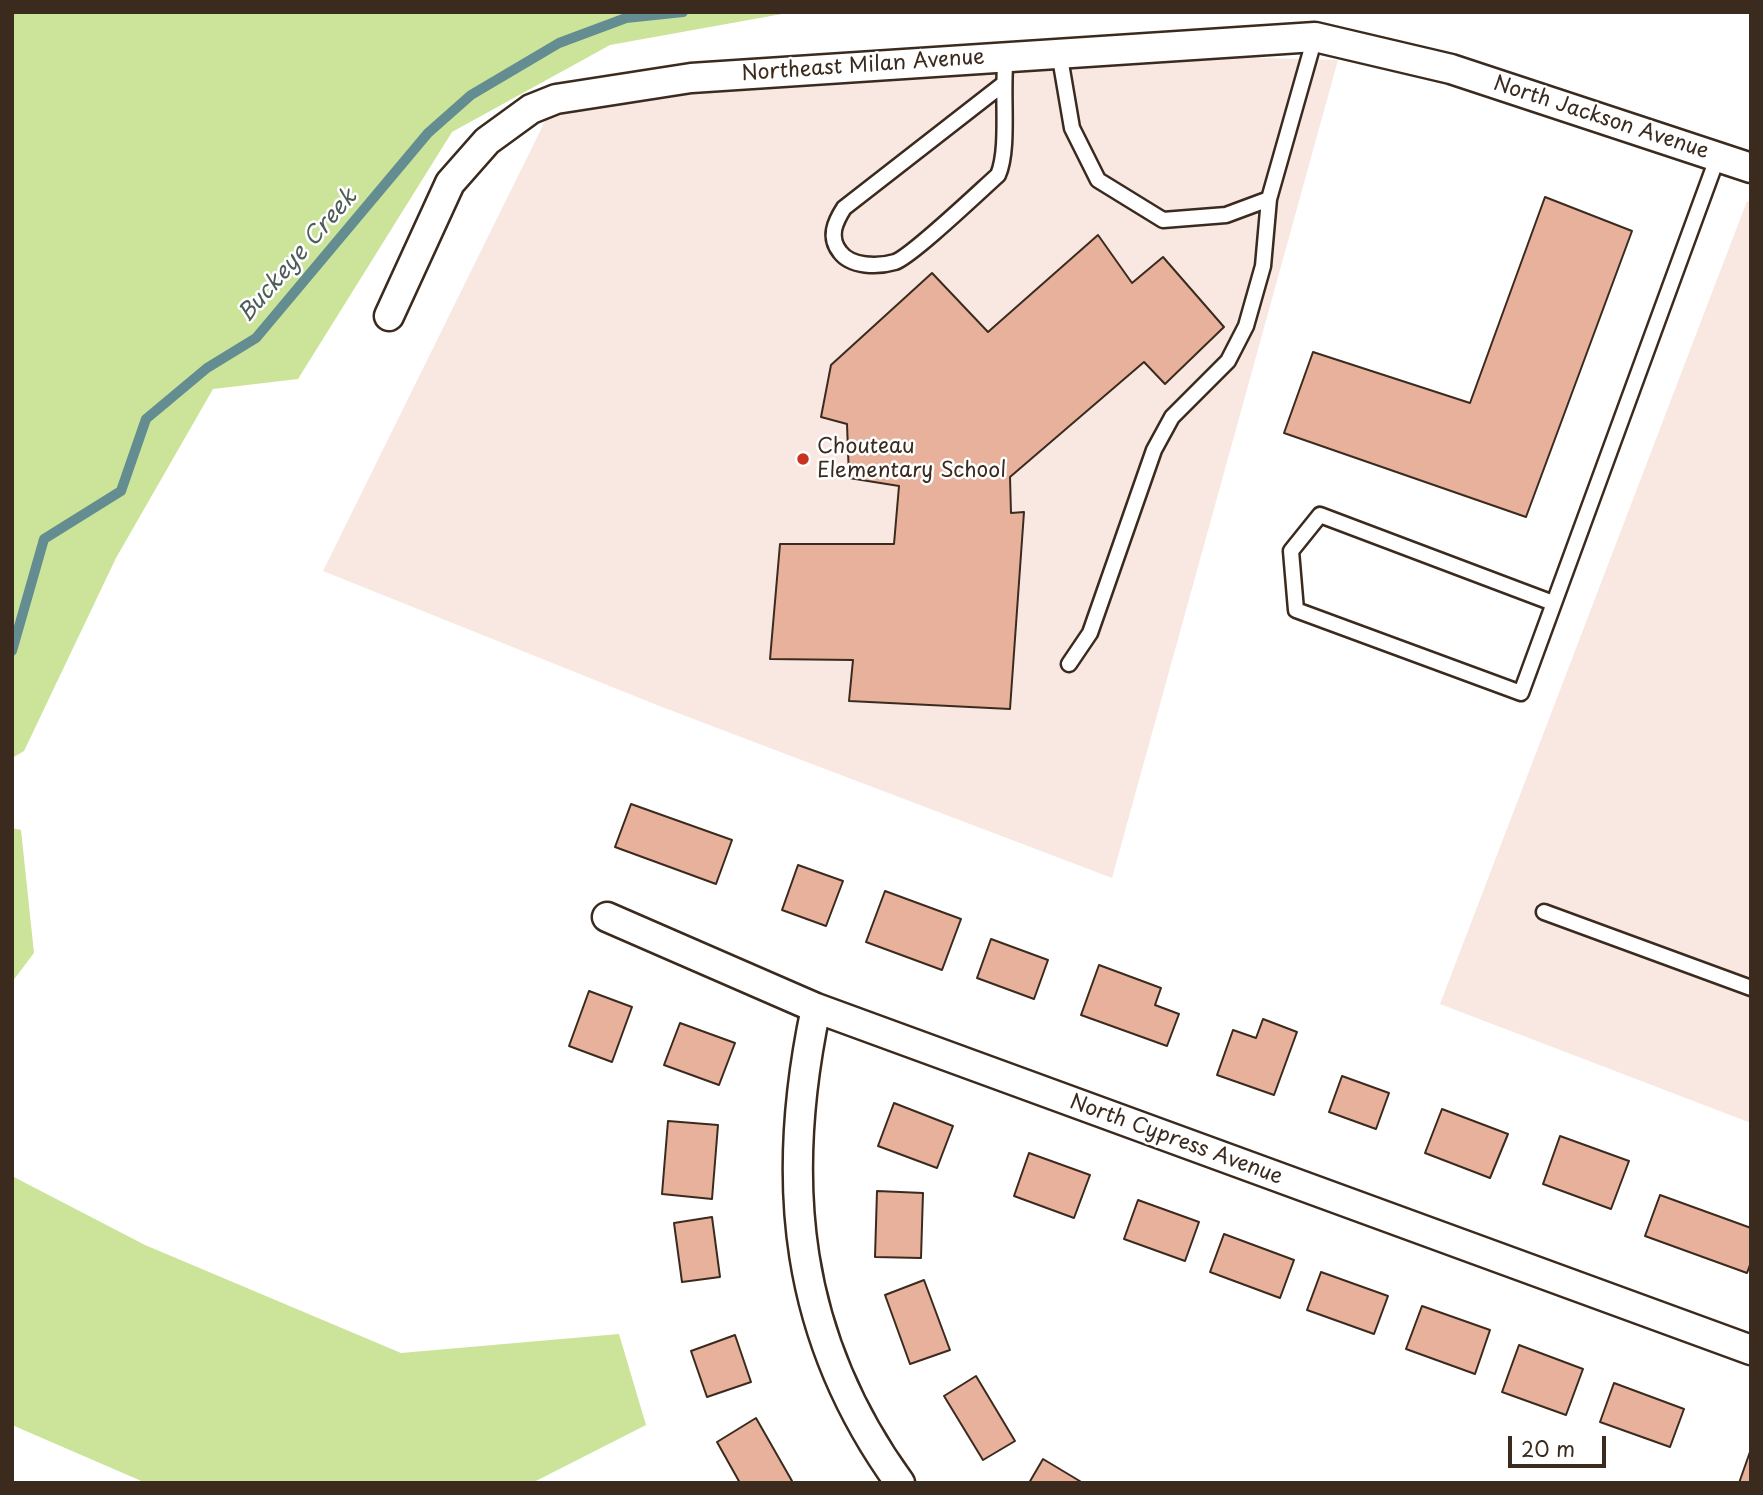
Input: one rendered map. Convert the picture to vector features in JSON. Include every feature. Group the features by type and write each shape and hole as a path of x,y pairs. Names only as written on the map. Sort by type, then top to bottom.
{"street":[{"name":"Northeast Milan Avenue","path":"389,316 450,183 486,141 543,104 612,88 691,78 1314,37 1451,69"},
{"name":"North Jackson Avenue","path":"1451,69 1751,168"},
{"name":"North Cypress Avenue","path":"607,917 816,1008 1751,1350"},
{"path":"816,1008 803,1070 797,1133 797,1195 804,1257 817,1319 833,1368 870,1441 900,1483"}],"lane":[{"path":"1069,664 1090,634 1154,450 1172,417 1228,361 1246,326 1263,266 1269,199 1314,37"},
{"path":"1059,52 1072,128 1098,180 1163,220 1226,215 1269,199"},
{"path":"1002,85 844,208 835,222 833,238 840,253 857,264 897,261 998,175 1004,163 1002,85 1006,56"},
{"path":"1553,603 1320,515 1291,551 1296,610 1521,692 1718,156"},
{"path":"1544,912 1750,986"}],"shaded area":[{"name":"Chouteau Elementary School","path":"1059,52 1338,60 1112,878 662,707 323,571 556,99"},
{"path":"1747,201 1751,203 1751,1123 1440,1004"}],"green space":[{"path":"12,12 793,12 610,45 452,132 298,379 213,389 116,558 24,751 12,758"},
{"path":"12,828 21,830 34,953 12,982"},
{"path":"12,1176 145,1245 401,1353 619,1334 646,1425 532,1483 146,1483 12,1425"}],"building":[{"path":"1545,197 1632,231 1526,517 1284,433 1313,352 1470,403"},
{"path":"1098,235 1132,283 1163,257 1224,327 1165,384 1144,362 1010,477 1011,513 1024,512 1010,709 849,701 853,660 770,659 780,544 894,544 899,486 849,478 847,424 821,417 831,365 932,273 988,332"},
{"path":"631,804 732,840 716,884 615,847"},
{"path":"798,865 843,881 826,926 782,910"},
{"path":"885,891 961,919 942,970 866,942"},
{"path":"991,939 1048,960 1034,999 977,978"},
{"path":"1099,965 1161,988 1155,1005 1179,1014 1167,1046 1081,1015"},
{"path":"589,991 632,1007 612,1062 569,1046"},
{"path":"1263,1019 1297,1032 1274,1095 1217,1075 1233,1030 1256,1038"},
{"path":"680,1023 735,1043 719,1085 664,1065"},
{"path":"1342,1076 1389,1093 1376,1129 1329,1112"},
{"path":"894,1103 953,1126 937,1168 878,1146"},
{"path":"1442,1109 1508,1134 1490,1178 1425,1153"},
{"path":"668,1121 718,1125 712,1199 662,1194"},
{"path":"1560,1136 1629,1161 1611,1209 1543,1184"},
{"path":"1029,1153 1090,1175 1074,1218 1014,1196"},
{"path":"877,1191 923,1193 921,1258 875,1257"},
{"path":"1660,1195 1751,1228 1751,1262 1747,1273 1645,1236"},
{"path":"1138,1200 1199,1222 1185,1261 1124,1239"},
{"path":"712,1217 720,1277 682,1282 674,1223"},
{"path":"1224,1234 1294,1260 1280,1298 1210,1272"},
{"path":"1321,1272 1388,1296 1374,1334 1307,1310"},
{"path":"924,1280 950,1350 910,1364 885,1295"},
{"path":"1422,1306 1490,1330 1475,1374 1406,1349"},
{"path":"735,1335 751,1382 707,1397 691,1351"},
{"path":"1519,1345 1583,1369 1566,1415 1502,1392"},
{"path":"976,1376 1015,1441 983,1460 944,1396"},
{"path":"1614,1383 1684,1409 1670,1447 1600,1422"},
{"path":"756,1418 792,1481 789,1483 740,1483 717,1442"},
{"path":"1751,1449 1751,1483 1739,1483"},
{"path":"1043,1459 1083,1483 1029,1483"}],"waterway":[{"name":"Buckeye Creek","path":"12,651 44,539 121,491 146,419 207,368 256,338 428,133 471,95 559,43 626,18 683,12"}],"place":[{"name":"Chouteau Elementary School","path":"803,459"}]}
